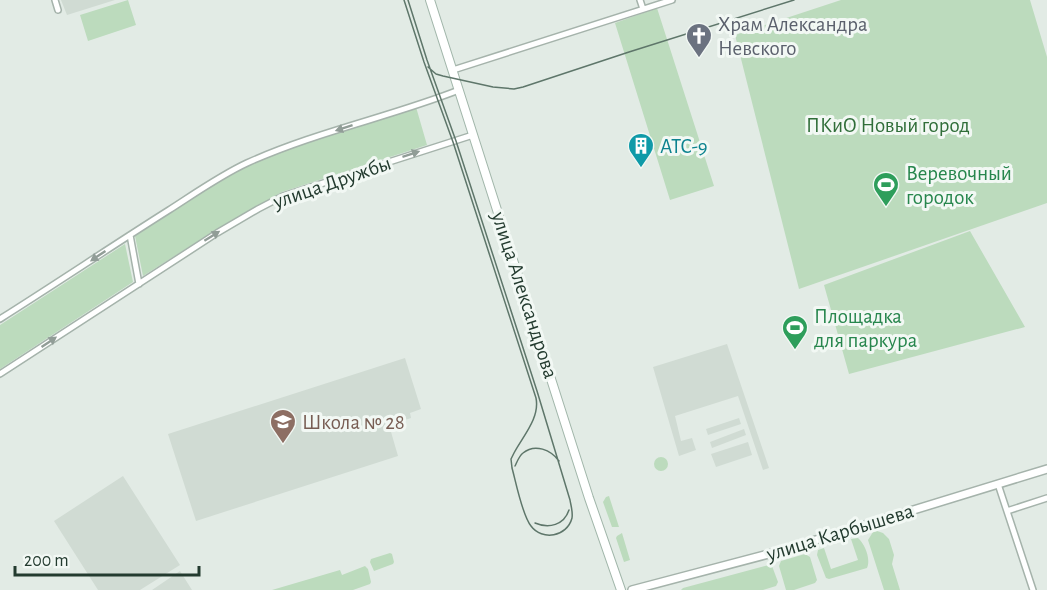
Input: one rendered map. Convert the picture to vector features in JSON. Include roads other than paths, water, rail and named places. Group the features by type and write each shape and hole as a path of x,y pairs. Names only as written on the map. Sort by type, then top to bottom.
{"main road":[{"name":"улица Александрова","path":"430,0 621,590"}],"street":[{"path":"55,0 58,10"},
{"path":"640,0 643,9"},
{"path":"453,70 672,0"},
{"path":"0,319 184,200 245,164 280,149 411,105 438,99 459,90"},
{"name":"улица Дружбы","path":"0,374 217,233 283,196 473,135"},
{"path":"130,235 139,284"},
{"name":"улица Карбышева","path":"633,590 780,551 1047,469"},
{"path":"998,484 1033,590"},
{"path":"1007,511 1047,498"}],"tram line":[{"path":"404,0 453,142 536,398 536,413 511,459 520,498 531,526 541,534 554,535 565,529 572,518 570,500 537,391 408,0"},
{"path":"428,67 436,74 443,76 493,87 514,89 794,0"},
{"path":"515,466 522,454 533,448 547,451 559,461"},
{"path":"535,523 546,526 555,524 564,519 569,510"}],"place":[{"name":"Храм Александра Невского","path":"699,59"},
{"name":"АТС-9","path":"641,169"},
{"name":"Веревочный городок","path":"886,208"},
{"name":"Площадка для паркура","path":"795,351"},
{"name":"Школа № 28","path":"283,445"}],"park label":[{"name":"ПКиО Новый город","path":"888,125"}]}
